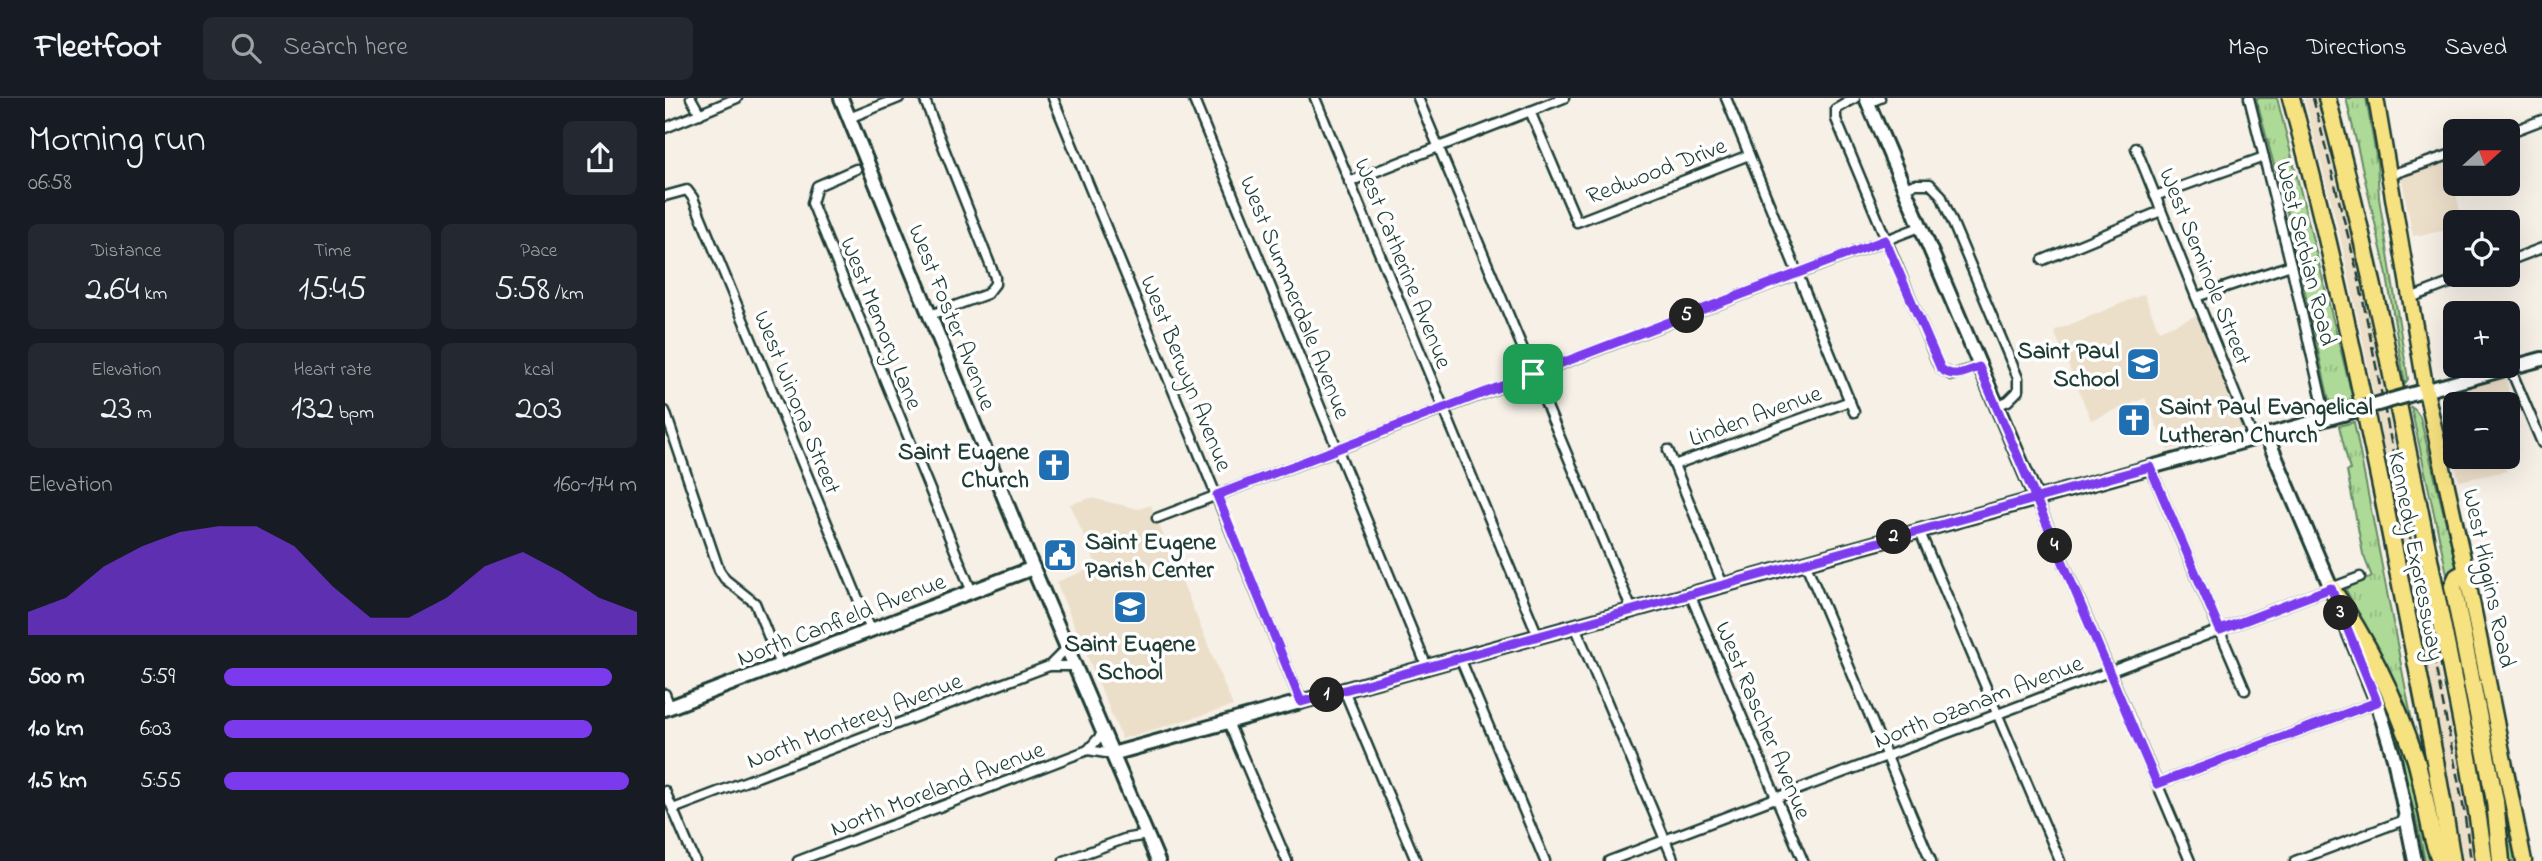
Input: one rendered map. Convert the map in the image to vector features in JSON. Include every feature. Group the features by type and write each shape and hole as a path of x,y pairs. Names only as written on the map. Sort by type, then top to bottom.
{"highway":[{"name":"Kennedy Expressway","path":"2291,98 2331,256 2360,388 2441,792 2452,861"},
{"name":"Kennedy Expressway","path":"2330,98 2385,335 2484,861"},
{"path":"2466,572 2457,577 2453,586 2495,801 2501,861"},
{"path":"2331,588 2362,636 2401,719 2415,758 2441,861"}],"main road":[{"name":"West Higgins Road","path":"2376,98 2426,391 2466,572 2523,861"}],"street":[{"path":"691,98 700,114"},
{"path":"665,128 737,98"},
{"name":"West Foster Avenue","path":"841,98 1033,569 1158,861"},
{"path":"849,118 899,98"},
{"path":"924,98 995,277 992,289 987,294 930,315"},
{"name":"West Berwyn Avenue","path":"1053,98 1301,702"},
{"name":"West Summerdale Avenue","path":"1193,98 1427,667"},
{"name":"West Catherine Avenue","path":"1315,98 1538,636"},
{"path":"1418,98 1632,610"},
{"path":"1349,182 1564,98"},
{"path":"1726,98 1854,412"},
{"name":"West Serbian Road","path":"2249,98 2326,418"},
{"path":"1979,367 1952,375 1941,369 1885,240 1835,113 1840,106 1867,99 2190,861"},
{"name":"Redwood Drive","path":"1530,111 1577,222 1749,155"},
{"path":"2520,128 2542,120"},
{"name":"West Seminole Street","path":"2136,148 2196,298 2331,588 2377,702 2394,758 2414,861"},
{"path":"2155,196 2264,157"},
{"path":"2390,175 2443,157"},
{"name":"West Memory Lane","path":"856,169 817,186 812,202 972,592"},
{"path":"1904,188 1915,184 1930,184 1941,195 2018,378 2018,391 2008,401 1996,406"},
{"name":"West Winona Street","path":"665,195 687,190 693,198 871,630"},
{"path":"2043,260 2161,211"},
{"path":"1157,518 1920,227"},
{"path":"2520,256 2542,248"},
{"path":"2196,298 2291,265"},
{"path":"2410,298 2443,286"},
{"path":"2520,365 2542,359"},
{"path":"1088,750 1112,754 2473,378"},
{"path":"2514,378 2542,443"},
{"name":"Linden Avenue","path":"1674,465 1850,401"},
{"path":"665,411 719,570 725,579 755,603 780,665"},
{"name":"West Rascher Avenue","path":"1668,450 1723,585"},
{"path":"2150,467 2245,690"},
{"path":"1919,530 2060,861"},
{"path":"1805,562 1931,861"},
{"name":"North Canfield Avenue","path":"668,708 1033,569"},
{"name":"North Ozanam Avenue","path":"1609,861 2360,577"},
{"name":"West Rascher Avenue","path":"1690,594 1803,861"},
{"path":"1575,626 1674,861"},
{"name":"North Monterey Avenue","path":"1049,666 1067,648"},
{"path":"1460,658 1545,861"},
{"name":"North Monterey Avenue","path":"673,809 1049,666 1075,666"},
{"path":"1344,690 1416,861"},
{"path":"665,694 668,708"},
{"path":"2157,784 2377,702"},
{"path":"1228,722 1287,861"},
{"name":"North Moreland Avenue","path":"799,861 1088,750 1103,733"},
{"path":"665,791 695,861"},
{"path":"2295,861 2407,819"},
{"path":"1064,861 1124,839 1134,830 1145,831"}],"shaded area":[{"path":"2304,98 2316,98 2363,286 2467,808 2474,861 2462,861 2448,774 2363,341 2339,232"},
{"path":"2443,159 2443,196 2457,196 2460,210 2443,210 2443,231 2413,236 2401,175"},
{"name":"Saint Paul School","path":"2144,294 2159,331 2198,315 2244,428 2167,450 2145,398 2091,420 2054,331"},
{"path":"2506,378 2508,392 2452,392"},
{"path":"2456,469 2507,471 2459,481"},
{"name":"Saint Eugene School","path":"1091,498 1139,509 1151,505 1233,706 1122,739 1056,582 1097,566 1070,504"}],"green space":[{"path":"2256,98 2277,98 2353,399 2337,403 2329,400 2288,217"},
{"path":"2346,98 2366,98 2408,379 2405,384 2386,270"},
{"path":"2411,407 2420,417 2457,568 2449,583"},
{"path":"2354,422 2417,747 2377,649 2345,588 2372,577 2363,554 2347,471 2350,470 2339,426"},
{"path":"2459,584 2463,587 2515,861 2507,861"},
{"path":"2361,644 2402,730 2433,861 2425,861 2398,751"}],"railway":[{"path":"2313,98 2358,275 2464,810 2471,861"}],"place":[{"name":"Saint Paul School","path":"2143,364"},
{"name":"Saint Paul Evangelical Lutheran Church","path":"2134,420"},
{"name":"Saint Eugene Church","path":"1054,465"},
{"name":"Saint Eugene Parish Center","path":"1060,555"},
{"name":"Saint Eugene School","path":"1130,607"}],"route":[{"path":"1533,374 1217,495 1301,702 1919,530 2019,503 2036,498 2150,467 2220,630 2331,588 2377,702 2157,784 2036,498 1979,367 1952,375 1941,369 1885,240 1533,374"}]}
